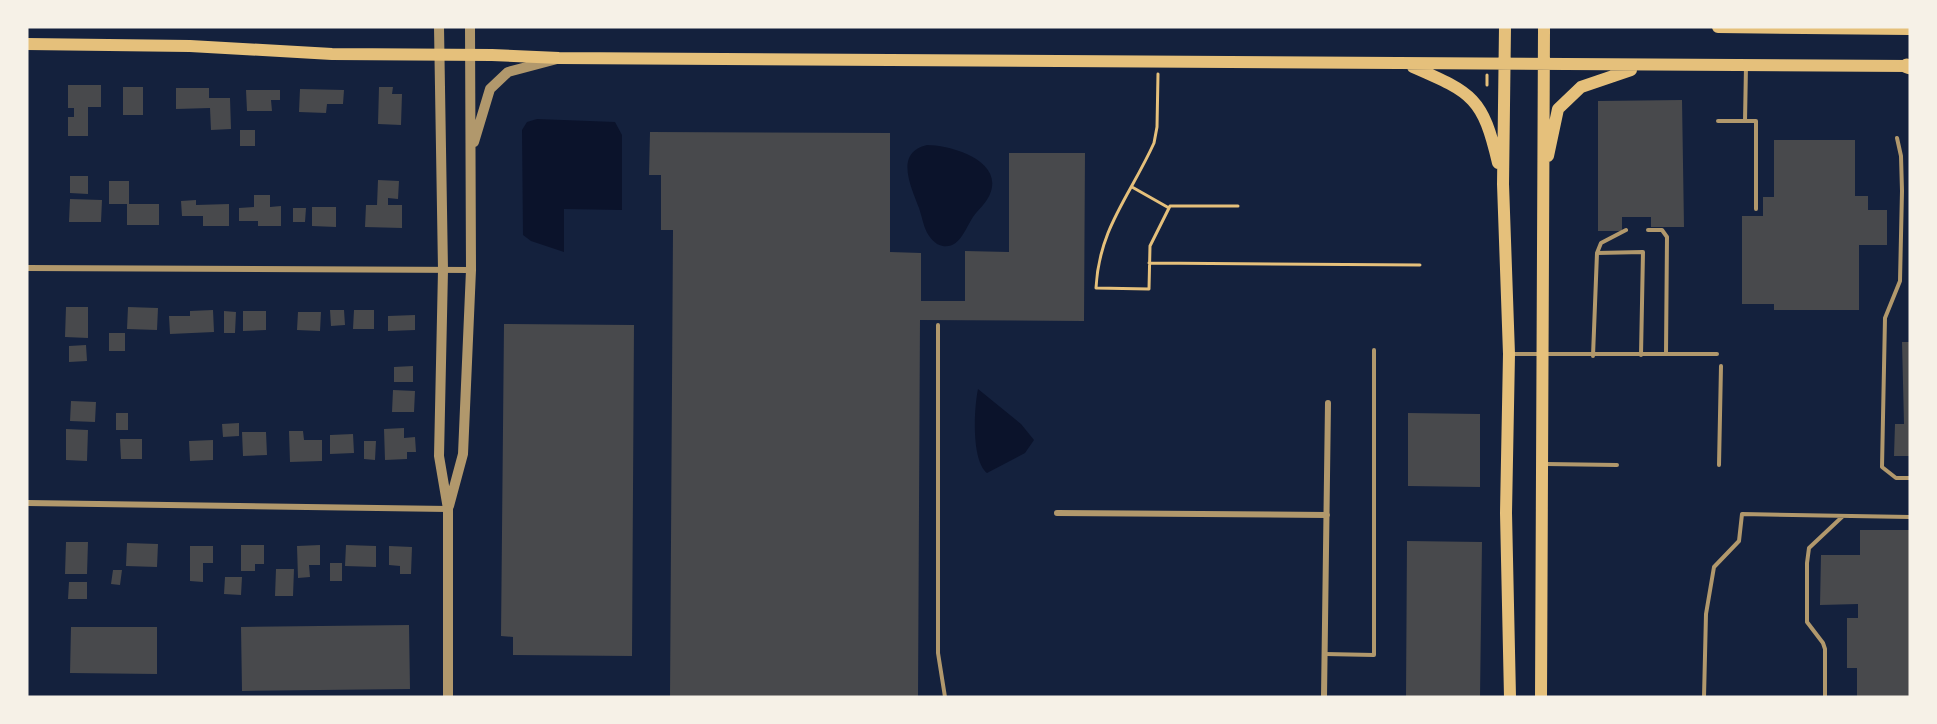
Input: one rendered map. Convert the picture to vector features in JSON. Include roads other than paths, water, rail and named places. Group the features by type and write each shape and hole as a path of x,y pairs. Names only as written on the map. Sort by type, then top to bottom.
{"main road":[{"path":"1504,27 1503,184 1509,354 1506,513 1510,697"},
{"path":"1542,697 1544,27"},
{"path":"1718,27 1910,28"},
{"path":"27,44 190,46 332,54 470,54 559,58 1909,66"},
{"path":"1406,64 1453,84 1479,105 1491,131 1503,184"},
{"path":"1543,183 1558,109 1581,87 1647,65"}],"street":[{"path":"439,27 443,270 438,456 448,509 448,697"},
{"path":"448,509 463,454 471,270 470,27"},
{"path":"470,160 490,89 508,72 534,67 559,58"},
{"path":"27,268 471,270"},
{"path":"1324,697 1328,403"},
{"path":"27,503 448,509"},
{"path":"1057,513 1327,515"}],"lane":[{"path":"1745,121 1746,65"},
{"path":"1718,121 1756,121 1756,209"},
{"path":"1897,138 1901,156 1902,191 1900,281 1885,318 1882,467 1896,478 1910,478"},
{"path":"1593,356 1597,253 1600,243 1626,230"},
{"path":"1648,230 1662,230 1667,237 1666,354"},
{"path":"1597,253 1643,252 1641,355"},
{"path":"938,325 938,653 945,697"},
{"path":"1324,654 1374,656 1374,350"},
{"path":"1509,354 1593,356 1717,354"},
{"path":"1719,465 1721,366"},
{"path":"1541,465 1617,465"},
{"path":"1704,697 1706,614 1714,567 1739,541 1742,514 1910,517"},
{"path":"1825,697 1825,649 1807,622 1807,563 1809,548 1844,516"}],"water":[{"path":"537,119 615,122 622,135 622,210 564,209 564,252 531,241 523,235 522,130 527,122"},
{"path":"927,145 949,148 972,157 989,172 992,182 987,200 973,217 960,239 950,246 937,244 929,236 909,181 908,163 911,155 917,149"},
{"path":"978,389 1021,424 1034,440 1025,453 987,473 978,457 976,446 975,408"}]}
